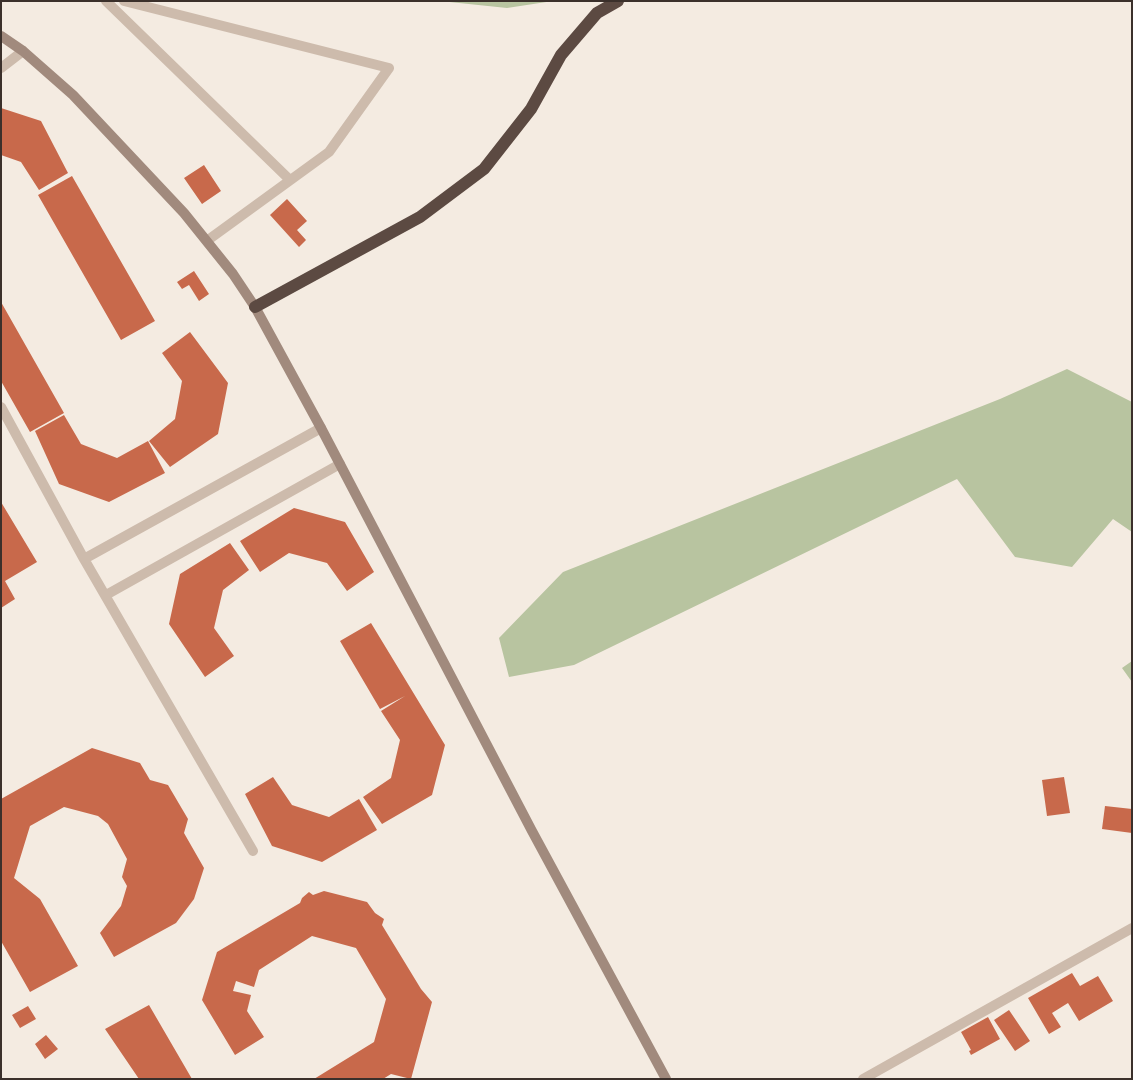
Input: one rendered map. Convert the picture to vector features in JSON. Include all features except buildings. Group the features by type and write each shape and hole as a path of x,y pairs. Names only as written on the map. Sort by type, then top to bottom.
{"highway":[{"path":"255,307 420,217 484,169 531,109 561,55 597,13 618,1"}],"main road":[{"path":"1,36 24,51 73,95 208,240 255,307 321,428 532,831 666,1079"}],"street":[{"path":"106,1 290,180"},
{"path":"124,1 389,68 329,152 208,240"},
{"path":"1,68 24,51"},
{"path":"1,406 84,559 253,851"},
{"path":"84,559 321,428"},
{"path":"106,595 340,464"},
{"path":"863,1079 1132,928"}],"green space":[{"path":"440,1 553,1 507,8"},
{"path":"1067,369 1132,402 1132,532 1113,519 1072,567 1015,557 957,479 574,665 509,677 499,638 563,572 1000,399"},
{"path":"1132,661 1132,682 1122,668"}]}
